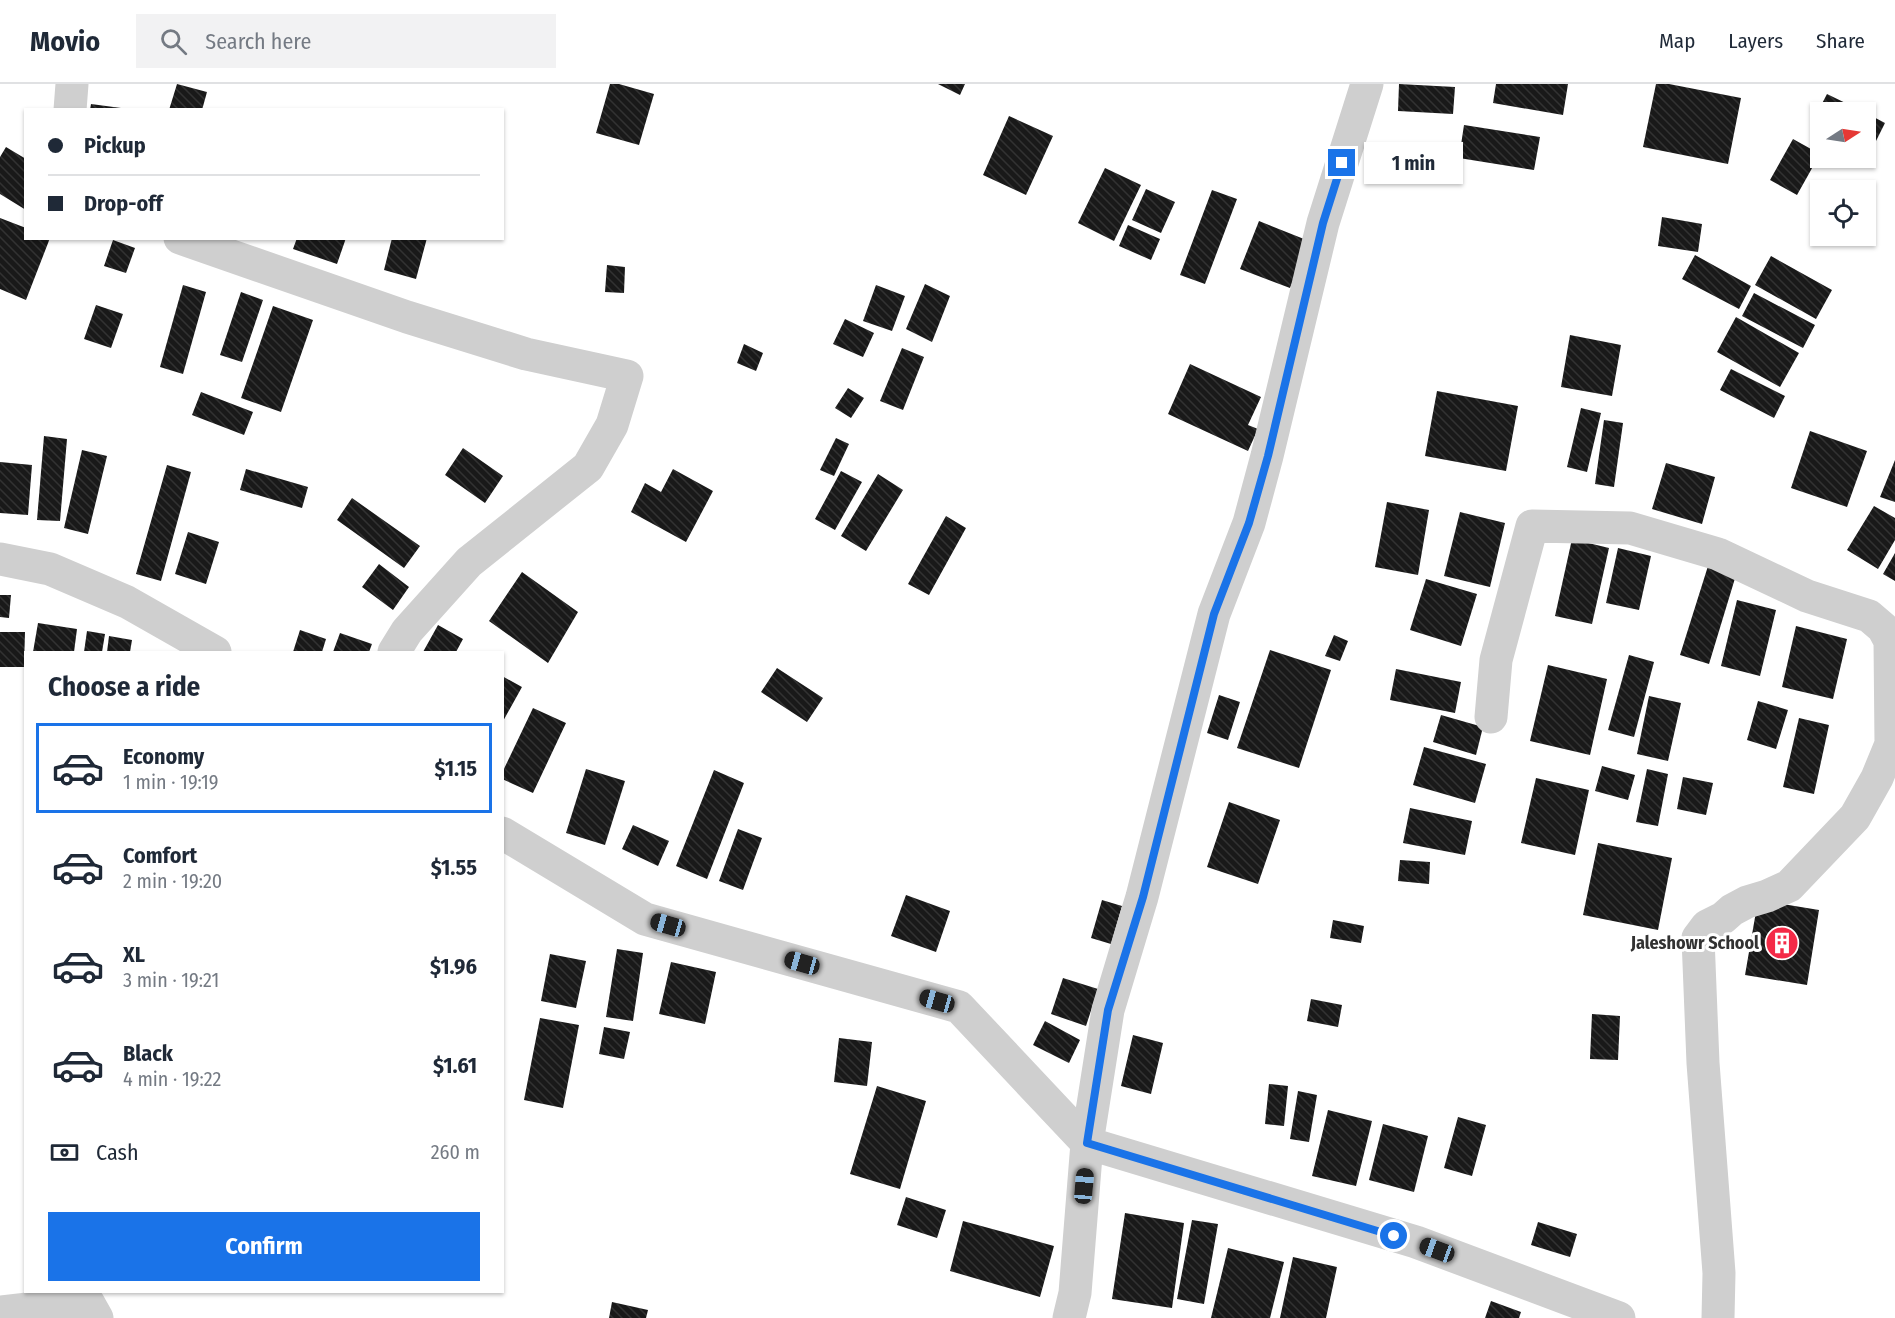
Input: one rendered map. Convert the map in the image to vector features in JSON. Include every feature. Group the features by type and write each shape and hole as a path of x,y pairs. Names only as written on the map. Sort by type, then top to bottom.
{"street":[{"path":"70,108 72,84"},
{"path":"1069,1318 1075,1293 1087,1143 1108,1010 1143,897 1214,614 1249,523 1268,456 1323,223 1367,84"},
{"path":"186,240 418,321 526,354 627,376 612,425 588,467 469,562 407,632 395,651"},
{"path":"1491,717 1496,660 1532,526 1630,528 1718,554 1807,596 1869,616 1883,628 1890,641 1893,745 1855,817 1789,886 1732,910 1723,918 1707,926 1698,938 1703,1063 1719,1273 1718,1318"},
{"path":"0,559 51,568 127,602 213,651"},
{"path":"504,834 645,919 959,1007 1087,1143 1416,1242 1619,1318"},
{"path":"0,1312 88,1302 97,1318"}],"building":[{"path":"177,84 207,92 203,108 170,108"},
{"path":"610,84 619,84 654,94 639,145 596,133"},
{"path":"938,84 965,84 960,95"},
{"path":"1399,84 1455,87 1453,114 1398,111"},
{"path":"1496,84 1568,84 1563,115 1493,103"},
{"path":"1656,84 1669,84 1741,98 1728,164 1643,147"},
{"path":"1827,94 1843,102 1823,102"},
{"path":"91,104 121,108 90,108"},
{"path":"1009,116 1053,136 1026,195 983,175"},
{"path":"1876,118 1885,123 1876,141"},
{"path":"1464,125 1540,137 1534,170 1459,158"},
{"path":"1793,139 1810,148 1810,168 1812,168 1797,195 1770,180"},
{"path":"6,147 24,158 24,209 0,194 0,157"},
{"path":"1105,168 1141,185 1114,241 1078,223"},
{"path":"1146,189 1175,202 1161,233 1132,220"},
{"path":"1212,190 1237,199 1205,284 1180,275"},
{"path":"1662,217 1702,224 1698,252 1658,246"},
{"path":"0,218 24,227 24,240 49,240 26,300 0,289"},
{"path":"1259,221 1309,241 1290,288 1240,269"},
{"path":"1128,225 1160,239 1151,260 1119,246"},
{"path":"113,240 135,248 126,273 104,266"},
{"path":"296,240 345,240 337,264 293,249"},
{"path":"392,240 426,240 416,279 384,270"},
{"path":"1695,255 1751,286 1739,309 1682,279"},
{"path":"1771,256 1832,290 1816,319 1755,285"},
{"path":"607,265 625,267 624,293 605,292"},
{"path":"925,284 950,296 932,342 906,329"},
{"path":"183,285 206,292 183,374 160,367"},
{"path":"876,285 905,296 892,331 863,321"},
{"path":"241,292 263,300 242,362 220,355"},
{"path":"1754,293 1815,325 1803,348 1742,316"},
{"path":"96,305 123,314 111,348 84,339"},
{"path":"273,306 313,320 281,412 241,398"},
{"path":"1736,317 1799,353 1780,387 1717,352"},
{"path":"845,319 874,333 863,357 833,344"},
{"path":"1570,335 1621,345 1612,396 1561,387"},
{"path":"744,344 763,353 756,371 737,363"},
{"path":"902,348 924,357 903,410 880,401"},
{"path":"1190,364 1261,397 1248,425 1258,429 1248,451 1168,414"},
{"path":"1731,369 1785,396 1774,418 1720,390"},
{"path":"848,388 864,398 851,418 835,408"},
{"path":"1437,391 1518,406 1506,471 1425,456"},
{"path":"201,392 253,412 244,435 192,415"},
{"path":"1581,408 1601,413 1587,472 1567,467"},
{"path":"1604,420 1623,423 1614,487 1595,484"},
{"path":"1810,431 1867,451 1847,507 1791,488"},
{"path":"44,436 67,439 60,521 37,520"},
{"path":"836,438 849,444 834,476 820,470"},
{"path":"463,448 503,476 485,503 445,475"},
{"path":"82,450 107,456 88,534 64,528"},
{"path":"1895,460 1895,502 1880,497"},
{"path":"0,462 32,465 28,515 0,513"},
{"path":"1666,463 1715,477 1702,524 1652,509"},
{"path":"167,465 191,472 161,581 136,574"},
{"path":"246,469 308,487 302,508 240,490"},
{"path":"673,469 713,491 686,542 631,512 645,483 661,492"},
{"path":"841,471 862,482 835,530 815,519"},
{"path":"878,474 903,490 866,551 841,536"},
{"path":"352,498 420,546 404,568 337,520"},
{"path":"1387,502 1429,510 1418,575 1375,567"},
{"path":"1874,506 1895,518 1895,540 1878,569 1847,550"},
{"path":"1460,512 1505,523 1490,587 1444,576"},
{"path":"946,516 966,528 929,595 908,584"},
{"path":"188,532 219,542 206,584 175,574"},
{"path":"1572,539 1609,548 1592,624 1555,616"},
{"path":"1618,548 1651,556 1639,610 1606,603"},
{"path":"1895,553 1895,581 1883,574"},
{"path":"379,564 409,587 393,610 362,587"},
{"path":"1708,566 1736,575 1709,664 1680,655"},
{"path":"522,572 578,612 548,663 489,621"},
{"path":"1426,579 1477,594 1461,646 1410,630"},
{"path":"0,595 11,595 9,618 0,617"},
{"path":"1737,600 1776,610 1760,676 1721,666"},
{"path":"38,623 77,629 74,651 33,651"},
{"path":"438,625 463,639 457,651 424,651"},
{"path":"1796,626 1847,639 1833,699 1782,687"},
{"path":"300,630 326,639 322,651 293,651"},
{"path":"87,631 105,634 102,651 84,651"},
{"path":"0,632 25,632 24,667 0,667"},
{"path":"340,633 372,644 369,651 333,651"},
{"path":"1334,635 1348,641 1340,661 1325,656"},
{"path":"109,636 132,640 130,651 107,651"},
{"path":"1270,650 1331,670 1299,768 1237,748"},
{"path":"1629,655 1654,662 1634,737 1608,730"},
{"path":"1548,665 1607,679 1590,755 1530,741"},
{"path":"777,668 823,698 807,722 761,692"},
{"path":"1396,669 1461,682 1455,713 1390,700"},
{"path":"504,677 522,687 504,719"},
{"path":"1219,695 1240,702 1228,740 1207,733"},
{"path":"1649,696 1681,703 1668,761 1637,754"},
{"path":"1758,701 1788,710 1776,749 1747,740"},
{"path":"533,708 566,723 533,793 504,780 504,769"},
{"path":"1441,715 1483,727 1476,755 1433,742"},
{"path":"1799,718 1829,725 1814,794 1783,787"},
{"path":"1424,747 1486,764 1475,803 1413,785"},
{"path":"1602,766 1635,775 1628,800 1595,791"},
{"path":"586,769 625,781 605,845 566,833"},
{"path":"1647,769 1668,774 1658,826 1636,822"},
{"path":"714,770 744,783 707,879 676,866"},
{"path":"1683,777 1713,783 1706,815 1677,809"},
{"path":"1536,778 1589,790 1575,855 1521,843"},
{"path":"1229,802 1280,820 1258,884 1207,867"},
{"path":"1410,808 1472,821 1465,855 1403,843"},
{"path":"633,825 669,841 658,866 622,849"},
{"path":"738,829 762,838 743,890 719,881"},
{"path":"1598,843 1672,858 1658,930 1583,915"},
{"path":"1400,860 1430,862 1429,884 1398,881"},
{"path":"906,895 950,911 936,952 891,936"},
{"path":"1102,900 1122,906 1111,944 1091,938"},
{"name":"Jaleshowr School","path":"1758,900 1819,910 1807,985 1745,975"},
{"path":"1333,920 1364,926 1361,943 1330,938"},
{"path":"617,949 643,953 633,1021 606,1017"},
{"path":"550,954 586,961 576,1008 541,1001"},
{"path":"671,962 716,972 705,1024 659,1014"},
{"path":"1063,978 1098,989 1086,1026 1051,1014"},
{"path":"1311,999 1342,1005 1338,1027 1307,1021"},
{"path":"1592,1014 1620,1016 1618,1060 1590,1059"},
{"path":"540,1018 579,1025 563,1108 524,1100"},
{"path":"1045,1021 1080,1040 1069,1063 1033,1045"},
{"path":"604,1027 630,1032 624,1059 599,1054"},
{"path":"1133,1035 1163,1043 1151,1094 1121,1086"},
{"path":"839,1038 872,1042 867,1086 834,1082"},
{"path":"1269,1084 1288,1086 1284,1126 1265,1124"},
{"path":"877,1086 926,1101 900,1189 850,1174"},
{"path":"1298,1091 1317,1095 1309,1142 1290,1139"},
{"path":"1328,1110 1372,1121 1356,1186 1312,1176"},
{"path":"1458,1117 1486,1125 1472,1176 1444,1168"},
{"path":"1383,1124 1428,1136 1414,1192 1369,1180"},
{"path":"906,1197 946,1210 937,1238 897,1225"},
{"path":"1125,1213 1184,1223 1172,1308 1112,1299"},
{"path":"1192,1220 1218,1224 1204,1304 1177,1299"},
{"path":"963,1221 1054,1246 1040,1297 950,1271"},
{"path":"1538,1222 1577,1234 1570,1257 1531,1245"},
{"path":"1228,1248 1284,1262 1270,1318 1211,1318"},
{"path":"1293,1257 1337,1267 1326,1318 1280,1318"},
{"path":"1491,1301 1521,1312 1519,1318 1485,1318"},
{"path":"612,1302 648,1310 646,1318 609,1318"}],"place":[{"name":"Jaleshowr School","path":"1782,943"}],"route":[{"path":"1342,163 1323,223 1268,456 1249,523 1214,614 1143,897 1108,1010 1087,1143 1394,1236"}]}
